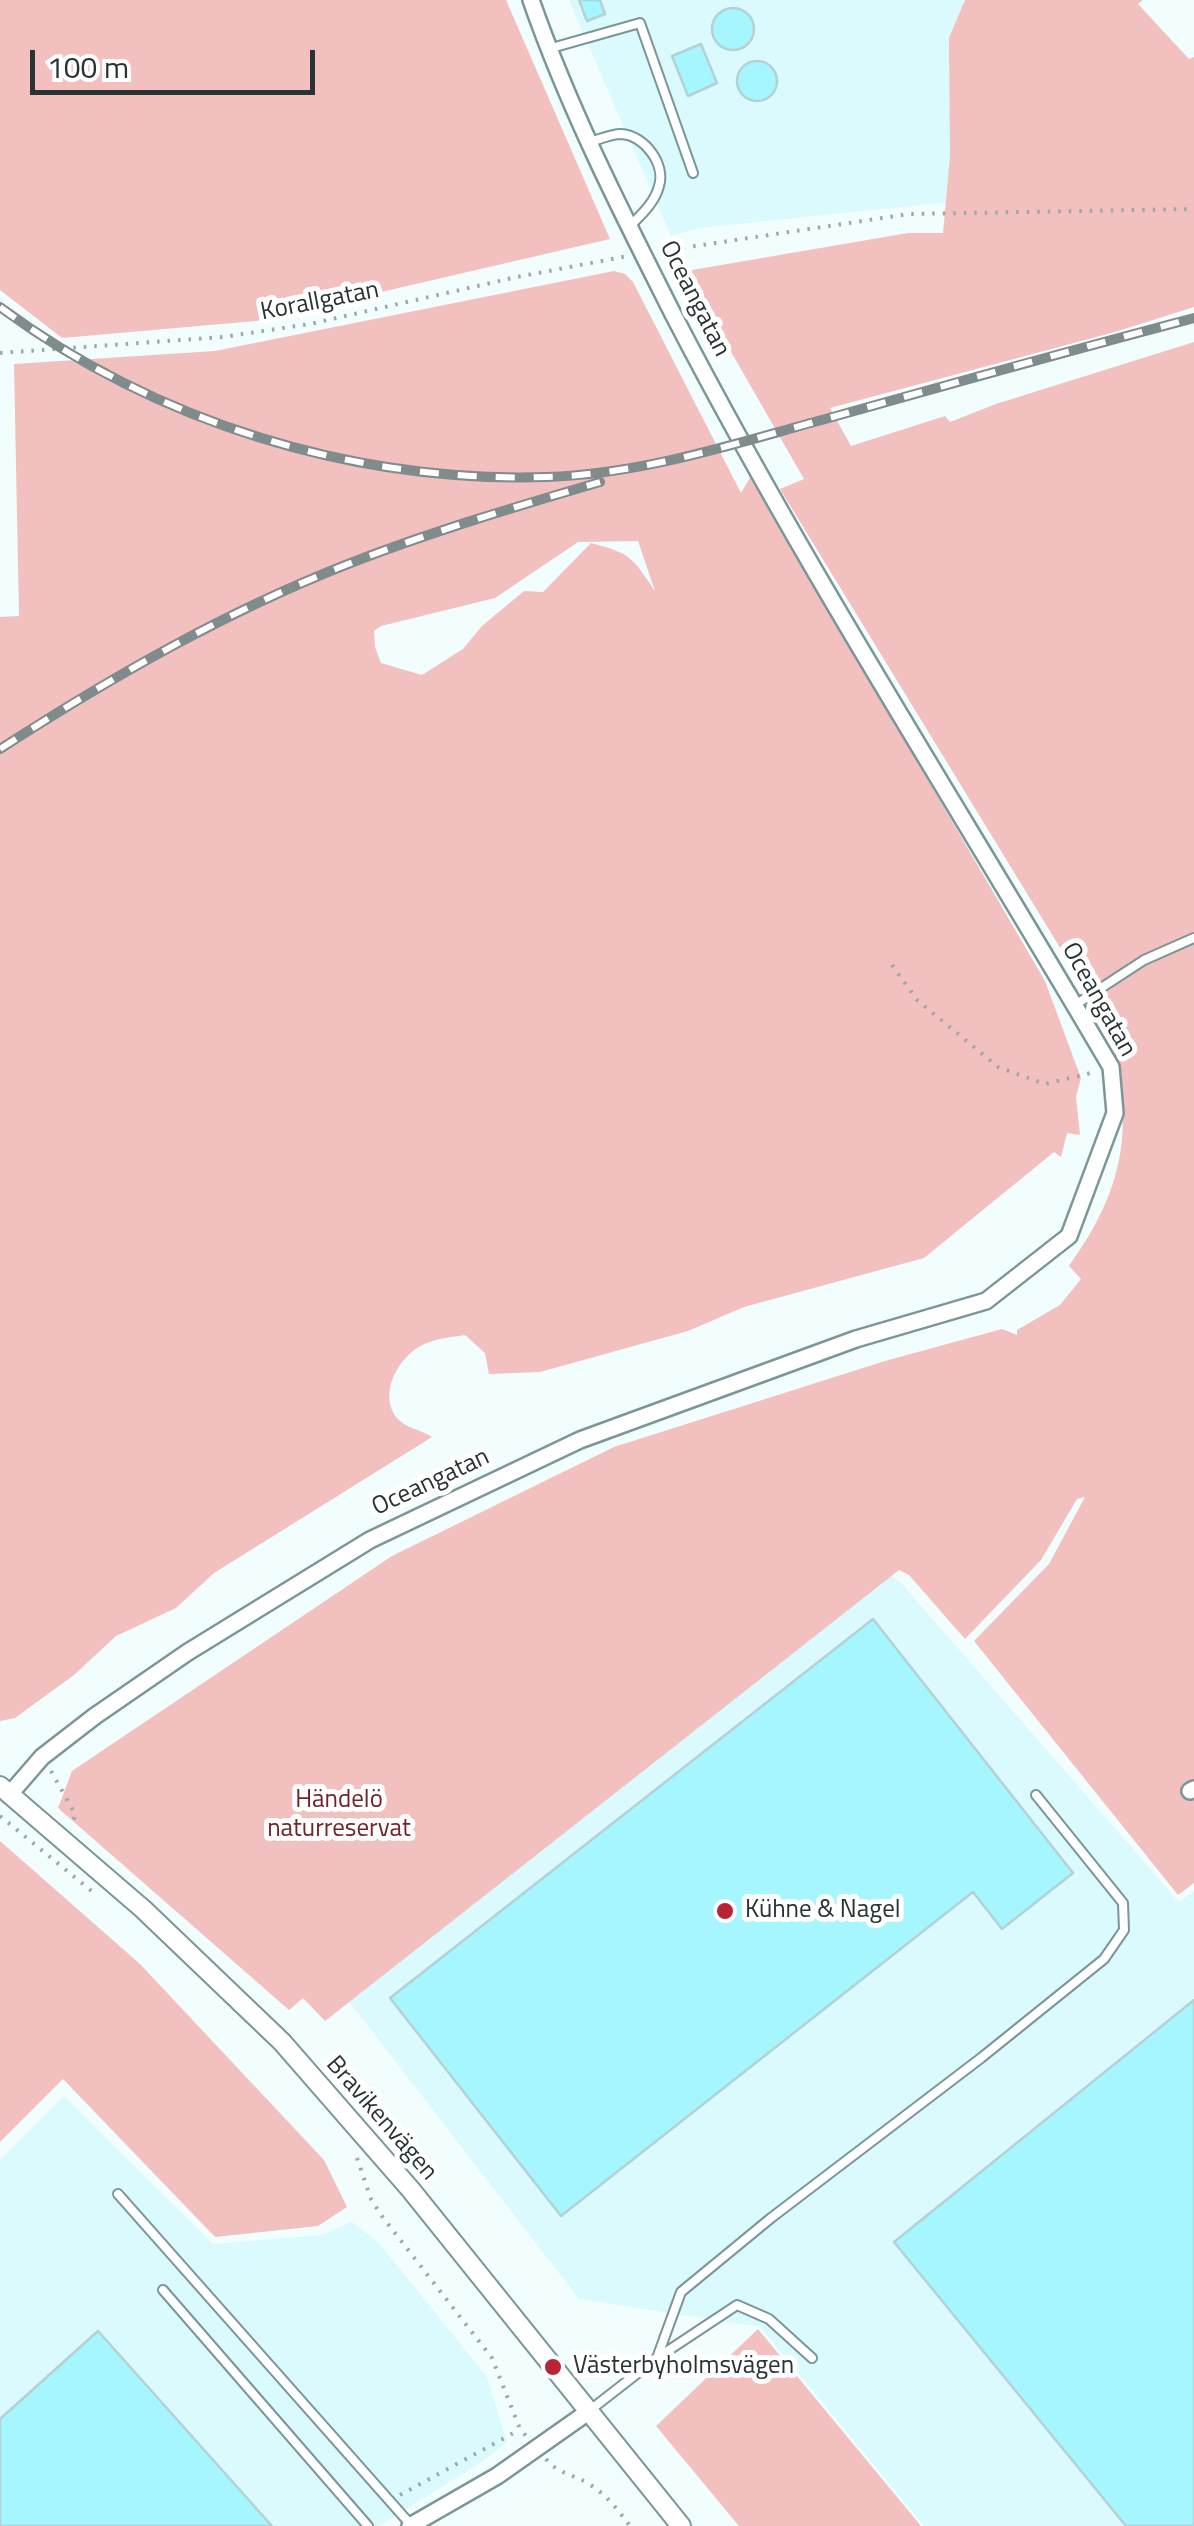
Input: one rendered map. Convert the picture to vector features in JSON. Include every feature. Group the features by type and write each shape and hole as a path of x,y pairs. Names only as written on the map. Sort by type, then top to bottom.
{"street":[{"name":"Oceangatan","path":"5,1790 42,1757 188,1652 370,1540 580,1440 856,1340 986,1301 1069,1236 1116,1113 1112,1067 757,474 642,254 548,49 530,0"},
{"name":"Bravikenvägen","path":"5,1790 144,1909 282,2042 411,2190 681,2526"},
{"path":"410,2526 497,2476 588,2412"}],"lane":[{"path":"548,49 640,23 694,173"},
{"path":"590,142 617,134 636,136 655,156 662,181 654,200 630,226"},
{"path":"1075,1005 1144,960 1194,938"},
{"path":"657,2358 682,2292 771,2218 1104,1960 1124,1930 1123,1902 1036,1796"},
{"path":"118,2194 410,2526"},
{"path":"163,2290 368,2526"},
{"path":"588,2412 657,2358 737,2305 770,2319 812,2358"}],"path":[{"name":"Korallgatan","path":"0,353 223,337 310,324 517,277 642,254 909,214 1194,209"},
{"path":"892,964 917,1000 998,1067 1045,1084 1112,1067"},
{"path":"42,1757 75,1814 74,1823 48,1856"},
{"path":"0,1816 107,1904"},
{"path":"352,2150 380,2215 492,2358 520,2429 555,2470 587,2482 607,2496 630,2526"},
{"path":"390,2501 520,2429"}],"shaded area":[{"path":"569,0 962,0 979,51 959,201 699,228 671,236"},
{"path":"867,1557 902,1584 1179,1902 1194,1891 1194,2526 924,2526 760,2327 579,2299 337,1986"},
{"path":"64,2096 213,2244 321,2235 352,2222 379,2243 487,2377 507,2442 482,2462 379,2526 0,2526 0,2160"}],"green space":[{"path":"0,0 506,0 610,239 256,321 62,338 0,290"},
{"name":"Händelö naturreservat","path":"965,0 1143,0 1138,4 1189,59 1194,57 1194,307 830,408 851,446 945,416 950,422 1194,342 1194,1883 1178,1895 974,1641 1049,1564 1085,1497 1077,1499 1041,1560 965,1639 909,1575 899,1570 325,2021 303,1998 289,2010 58,1808 72,1771 392,1556 614,1447 885,1361 1002,1329 1017,1335 1017,1330 1060,1305 1081,1279 1069,1266 1105,1205 1121,1147 1120,1086 1103,1018 780,489 804,479 687,275 692,270 908,233 943,233 950,156 949,38"},
{"path":"614,271 625,274 633,282 741,493 751,476 1045,981 1081,1078 1076,1097 1080,1135 1067,1133 1061,1157 1054,1152 924,1258 744,1307 688,1331 540,1372 489,1374 485,1353 465,1335 417,1348 394,1375 389,1398 401,1422 432,1437 214,1573 176,1608 116,1636 74,1675 15,1718 0,1721 0,617 19,616 14,364 215,351","holes":["638,541 655,591 630,558 591,543 543,592 524,591 482,626 463,649 422,675 381,663 375,647 374,631 381,626 495,598 578,542"]},
{"path":"0,1841 140,1964 324,2160 347,2207 318,2226 215,2237 63,2079 0,2142"},
{"path":"758,2329 921,2526 739,2526 656,2426"}],"building":[{"path":"579,0 600,0 605,14 587,21"},
{"path":"733,8 748,14 754,29 748,44 733,50 718,44 712,29 718,14"},
{"path":"701,44 717,83 688,96 672,56"},
{"path":"757,61 771,67 777,81 771,95 757,101 743,95 737,81 743,67"},
{"name":"Kühne & Nagel","path":"873,1619 1073,1873 1002,1929 973,1892 561,2216 390,1998"},
{"path":"1194,2000 1194,2526 1126,2526 894,2242"},
{"path":"98,2331 272,2526 0,2526 0,2419"}],"railway":[{"path":"0,307 60,348 124,383 190,413 259,437 330,456 402,469 474,476 547,477 619,470 690,456 1194,318"},
{"path":"0,749 169,648 257,603 379,552 600,482"}],"place":[{"name":"Kühne & Nagel","path":"725,1911"},
{"name":"Västerbyholmsvägen","path":"553,2367"}]}
